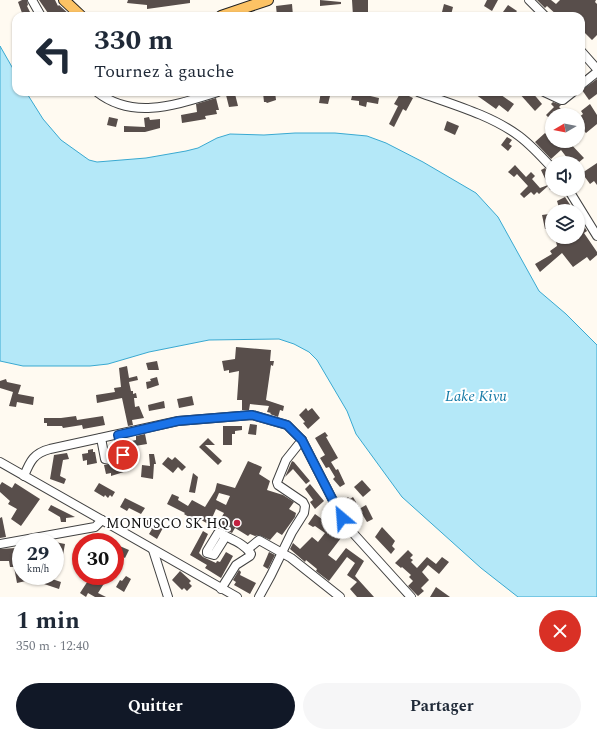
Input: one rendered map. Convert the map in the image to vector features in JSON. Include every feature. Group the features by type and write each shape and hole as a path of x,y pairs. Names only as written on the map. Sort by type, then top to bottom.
{"main road":[{"path":"64,0 78,12"},
{"path":"233,12 268,0"}],"street":[{"path":"32,0 39,12"},
{"path":"529,0 541,12"},
{"path":"585,56 597,69"},
{"path":"585,82 597,72"},
{"path":"103,96 122,106 138,108 173,106 205,96"},
{"path":"430,96 464,108 507,128 531,147 545,161"},
{"path":"552,96 563,100 568,96"},
{"path":"572,196 597,236"},
{"path":"24,476 31,461 40,452 178,421 252,415 287,425 302,440 346,523 353,533 412,597"},
{"path":"101,438 105,459 110,460 120,458 123,455 118,435"},
{"path":"259,597 282,554 290,535 304,513 305,506 303,502 278,485 277,482 286,460 302,440"},
{"path":"0,462 237,597"},
{"path":"0,544 95,527 102,520"},
{"path":"221,589 236,565 251,554 248,549 226,536"},
{"path":"248,549 259,540 291,558 340,597"},
{"path":"153,550 168,597"}],"water":[{"name":"Lake Kivu","path":"0,46 12,67 12,96 29,96 43,119 61,140 89,160 97,162 146,158 186,151 198,148 217,138 230,134 264,135 335,133 367,136 386,143 423,162 476,193 498,217 539,291 566,314 597,345 597,597 518,597 481,568 402,497 356,434 347,411 317,360 309,352 294,344 279,339 209,340 149,352 108,364 90,366 23,366 0,361"}],"building":[{"path":"27,0 27,6 30,12 22,12 18,2"},
{"path":"39,0 55,0 58,6 59,5 67,12 47,12"},
{"path":"128,0 190,0 190,3 147,9 147,5 127,3"},
{"path":"320,0 341,2 341,4 320,6"},
{"path":"352,0 368,0 368,12 353,12"},
{"path":"487,0 498,0 492,11 484,6"},
{"path":"537,0 551,0 556,4 560,0 596,0 597,35 592,40 585,33 585,12 554,12 547,6 545,8"},
{"path":"292,4 293,12 277,12 276,6"},
{"path":"444,4 453,7 452,12 442,12"},
{"path":"508,5 517,11 516,12 503,12"},
{"path":"597,79 597,94 589,100 585,94 585,88"},
{"path":"226,96 236,96 238,106 229,107"},
{"path":"263,96 276,96 276,100 267,103 264,102"},
{"path":"320,96 330,96 328,104 319,103"},
{"path":"352,96 370,96 379,98 378,104 367,102 366,107 359,105 359,101 351,100"},
{"path":"399,96 409,96 413,98 406,111 403,109 394,127 389,124 398,106 394,104"},
{"path":"478,96 503,96 514,104 508,112 499,105 496,109"},
{"path":"522,96 535,96 542,104 535,111"},
{"path":"216,98 219,110 216,110 217,114 205,116 206,119 182,123 181,115 197,112 196,104"},
{"path":"553,102 561,105 559,107 560,108 553,108 554,107 551,104"},
{"path":"590,104 597,115 597,124 586,133 585,132 585,108"},
{"path":"109,117 118,119 116,127 107,125"},
{"path":"149,117 150,120 160,119 160,128 145,132 124,132 124,126 145,127 144,118"},
{"path":"447,121 459,126 455,135 444,130"},
{"path":"545,133 545,148 575,148 582,156 566,156 561,150 554,156 548,156 535,142"},
{"path":"507,137 512,140 509,144 512,146 508,151 501,145"},
{"path":"597,163 597,185 594,181 590,184 585,177 585,171"},
{"path":"515,165 526,177 531,172 535,176 532,179 540,188 545,186 545,189 539,194 537,192 534,195 531,192 524,198 520,194 528,186 517,174 514,177 508,172"},
{"path":"545,168 545,179 541,170"},
{"path":"565,197 570,204 558,204 557,201"},
{"path":"542,215 545,215 545,229"},
{"path":"585,234 597,252 597,255 590,261 587,257 573,267 562,253 540,272 535,264 552,254 550,251 557,246 557,244 585,244"},
{"path":"236,347 271,350 270,361 274,361 273,366 271,365 266,400 284,406 283,411 280,410 278,417 267,412 269,406 250,404 249,410 242,410 242,400 237,400 239,371 229,373 229,370 224,371 222,361 235,359"},
{"path":"157,361 159,370 148,370 146,363"},
{"path":"127,366 129,378 137,376 138,380 129,382 131,391 133,391 133,394 136,393 137,398 134,398 135,407 139,406 144,418 132,420 133,425 128,426 122,398 97,403 96,395 115,392 114,388 121,387 119,368"},
{"path":"157,377 159,385 147,389 146,382"},
{"path":"6,379 7,382 21,385 18,394 34,397 33,405 17,402 16,407 9,406 13,392 0,388 0,381"},
{"path":"192,396 194,405 179,408 177,399"},
{"path":"164,401 165,408 149,411 148,405"},
{"path":"306,408 308,411 312,408 320,418 308,429 303,423 305,422 299,415"},
{"path":"76,416 77,420 103,416 105,425 83,429 82,425 63,428 62,426 47,426 47,423 44,423 44,418"},
{"path":"250,424 257,425 256,435 248,434"},
{"path":"223,426 242,426 242,430 235,431 235,434 232,434 232,445 223,445"},
{"path":"325,432 328,436 326,437 338,458 331,462 336,470 338,469 345,484 340,487 333,479 335,477 329,467 326,468 320,458 325,455 315,438"},
{"path":"145,434 147,444 135,446 137,457 128,459 126,442 136,440 136,436"},
{"path":"208,438 215,445 205,445 222,461 218,465 199,447"},
{"path":"93,449 97,463 87,465 87,460 83,461 82,454 88,453 88,450"},
{"path":"67,453 69,459 63,460 60,476 66,479 64,484 50,479 54,455"},
{"path":"149,454 154,454 156,464 154,464 153,479 141,477 142,465 150,466"},
{"path":"168,457 172,460 175,457 186,467 182,471 178,467 173,473 162,464"},
{"path":"248,461 262,467 259,474 270,481 267,490 283,495 294,502 289,509 296,513 295,517 282,535 277,532 270,540 259,535 255,536 250,534 248,536 235,528 232,533 211,523 210,525 196,517 194,520 184,514 185,513 167,504 172,494 179,497 178,500 188,506 192,500 205,507 215,491 217,483 235,488","holes":["219,493 230,496 226,505 216,500","216,509 224,513 219,522 212,518"]},
{"path":"292,461 310,481 306,484 293,469 285,477"},
{"path":"125,463 127,471 111,476 111,473 106,474 104,465"},
{"path":"193,473 198,477 195,493 189,492"},
{"path":"362,480 371,490 363,497 354,487"},
{"path":"2,482 12,488 15,483 40,499 21,526 11,519 17,509 8,504 10,501 0,492 0,485"},
{"path":"99,483 115,492 112,497 110,495 108,498 105,495 104,497 94,491"},
{"path":"310,484 324,501 315,509 310,502 313,500 305,489"},
{"path":"348,497 350,499 353,497 359,507 351,512 344,500"},
{"path":"125,498 145,508 141,514 129,508 127,511 120,507"},
{"path":"51,505 75,517 66,518 66,522 61,522 60,517 48,510"},
{"path":"366,505 373,519 367,522 359,509"},
{"path":"315,514 333,527 331,530 341,538 328,555 336,561 346,548 364,561 355,576 374,597 357,597 350,589 357,582 347,575 355,563 347,557 329,581 316,571 317,569 306,560 305,562 290,549 293,543 300,549 312,537 318,542 325,533 315,526 313,527 308,524"},
{"path":"2,517 6,537 0,538 0,518"},
{"path":"148,518 164,526 157,539 149,534 152,529 144,525"},
{"path":"382,527 395,541 392,546 395,549 391,554 375,537"},
{"path":"203,531 208,534 199,553 203,557 216,563 217,561 220,562 226,552 233,556 221,578 205,568 207,565 190,555"},
{"path":"12,548 12,567 10,567 9,561 0,561 0,549"},
{"path":"124,548 129,550 124,558"},
{"path":"408,550 413,555 410,558 413,560 411,562 417,568 427,557 436,564 442,557 449,562 439,574 428,565 422,572 429,580 421,588 424,591 418,596 408,586 413,581 409,577 411,575 395,563"},
{"path":"269,552 275,555 268,569 263,566"},
{"path":"239,570 241,572 240,575 256,583 250,594 234,585 236,582 233,580"},
{"path":"180,571 191,581 189,583 192,586 187,591 184,588 182,590 172,580"},
{"path":"126,576 131,579 124,592 116,587 117,585 124,585 124,578"},
{"path":"47,585 60,585 59,589"},
{"path":"85,585 103,585 98,593 106,597 95,597 88,593 86,597 80,593"},
{"path":"436,587 450,597 430,597"}],"place":[{"name":"MONUSCO SK HQ","path":"237,523"}],"route":[{"path":"123,455 118,435 151,427 178,421 252,415 272,420 287,425 297,433 302,440 342,518"}]}
